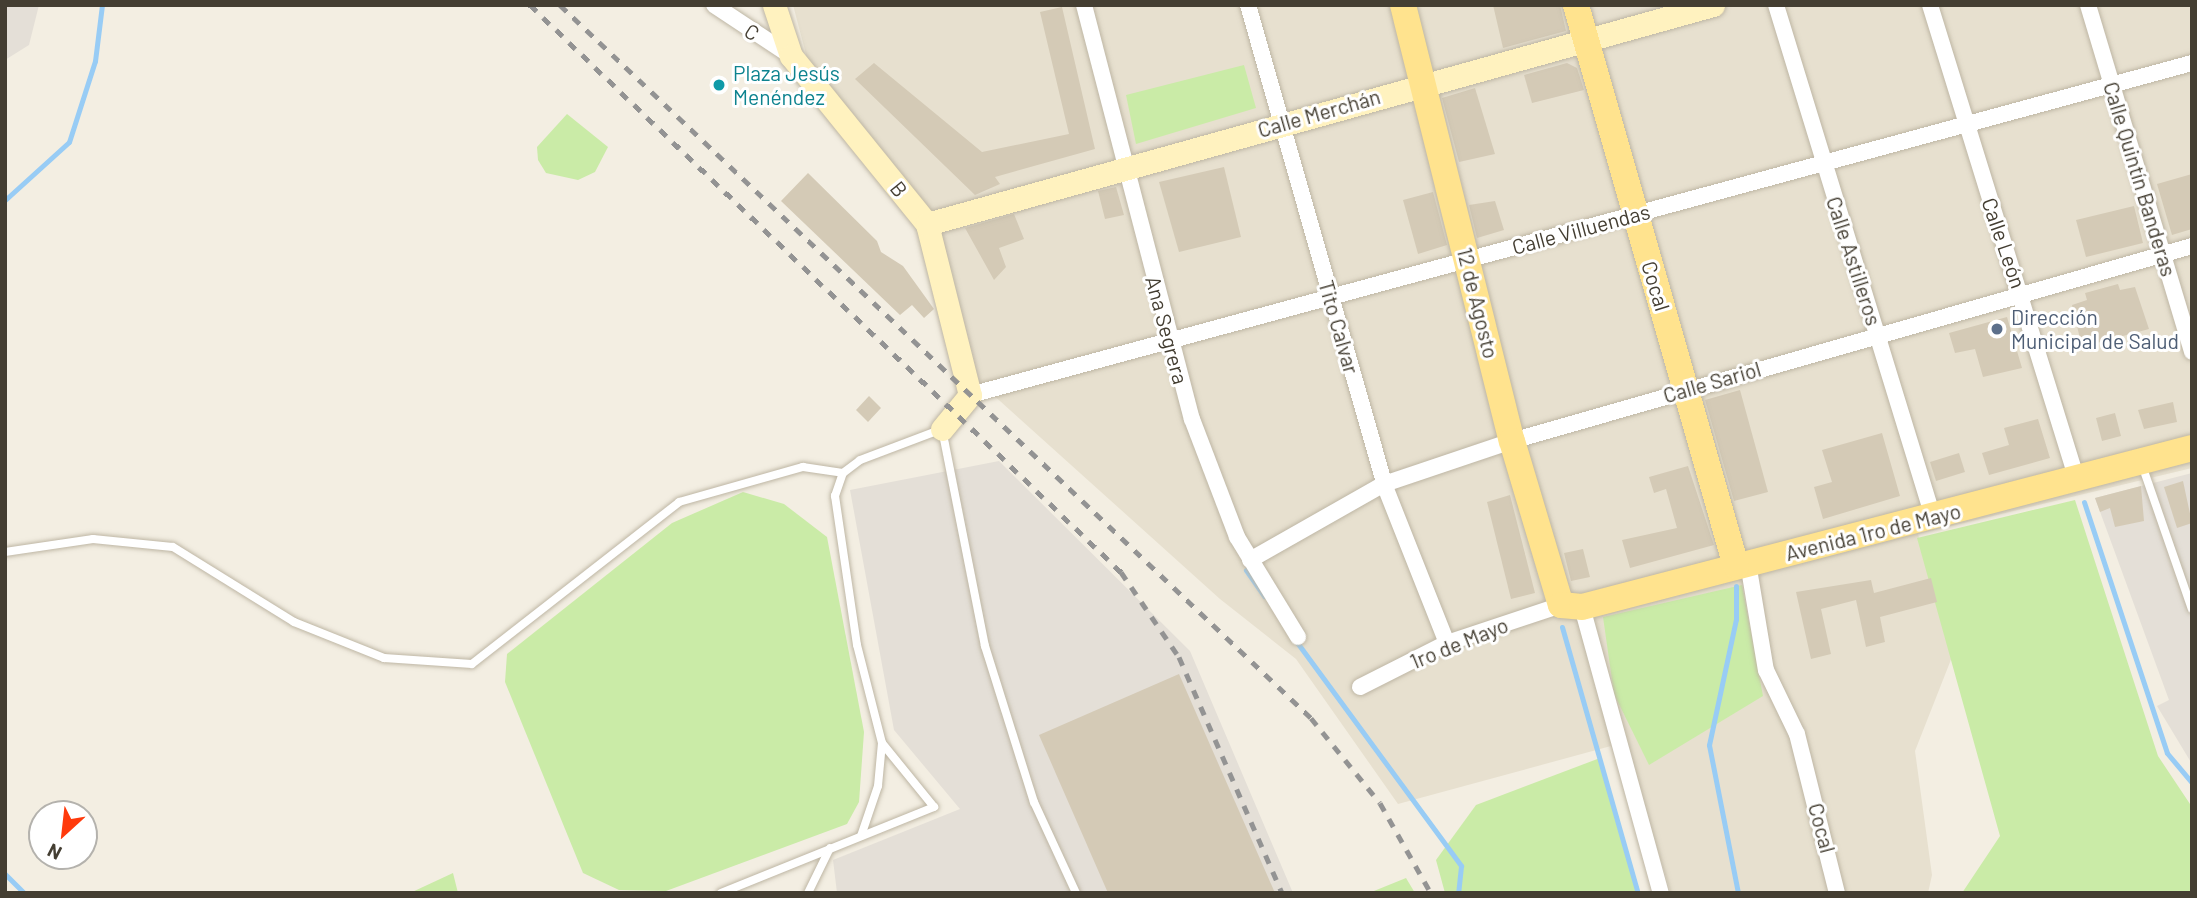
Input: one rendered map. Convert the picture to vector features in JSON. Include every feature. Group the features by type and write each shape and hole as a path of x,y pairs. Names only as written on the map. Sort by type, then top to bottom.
{"main road":[{"name":"12 de Agosto","path":"1403,5 1512,441 1566,604"},
{"name":"Cocal","path":"1576,5 1635,215 1742,565"},
{"name":"Avenida 1ro de Mayo","path":"1566,604 1742,565 2077,481 2192,448"}],"street":[{"name":"C","path":"714,5 791,56"},
{"name":"B","path":"774,5 791,56 927,224 969,397"},
{"name":"Ana Segrera","path":"1084,5 1167,338 1250,560 1298,637"},
{"name":"Tito Calvar","path":"1248,5 1384,484 1447,643"},
{"name":"Calle Merchán","path":"927,224 1423,83 1713,5"},
{"name":"Calle Astilleros","path":"1776,5 1933,517"},
{"name":"Calle León","path":"1930,5 1965,127 2021,293 2077,481"},
{"name":"Calle Quintín Banderas","path":"2088,5 2110,86 2192,352"},
{"name":"Calle Villuendas","path":"969,397 1167,338 1965,127 2192,63"},
{"name":"Calle Sariol","path":"1250,560 1384,484 1512,441 2192,246"},
{"path":"942,429 969,397"},
{"name":"Cocal","path":"1742,565 1766,670 1797,734 1837,893"},
{"name":"1ro de Mayo","path":"1360,687 1447,643 1566,604"},
{"name":"12 de Agosto","path":"1566,604 1661,893"}],"lane":[{"path":"861,836 878,786 882,743 842,559 835,496 843,473 860,460 942,429 985,646 1034,802 1076,893"},
{"path":"2141,462 2192,609"},
{"path":"5,552 93,539 173,547 294,622 384,658 472,664 679,502 803,467 843,473"},
{"path":"721,893 934,807 882,743"},
{"path":"808,893 830,848"}],"shaded area":[{"path":"5,5 39,5 29,45 5,60"},
{"path":"793,5 2192,5 2192,468 1918,534 1952,657 1915,751 1932,875 1928,893 1671,893 1646,813 1611,746 1398,804 1296,659 1220,599 960,365 922,227 807,58"},
{"path":"999,461 1190,651 1293,893 837,893 833,860 960,809 894,730 850,490"},
{"path":"2192,473 2192,764 2157,706 2169,700 2095,498"}],"green space":[{"path":"1244,65 1256,108 1136,144 1126,95"},
{"path":"567,114 608,147 595,172 578,180 546,173 538,160 537,147"},
{"path":"743,492 784,504 827,537 864,732 859,802 847,824 666,891 619,890 583,873 505,682 507,654 672,523"},
{"path":"2075,500 2158,756 2192,807 2192,893 1962,893 2000,836 1917,538"},
{"path":"1742,585 1763,696 1649,765 1614,694 1603,617"},
{"path":"1600,758 1637,893 1445,893 1436,860 1476,805"},
{"path":"453,873 458,893 410,893"},
{"path":"1406,878 1415,893 1369,893"}],"building":[{"path":"1493,5 1560,5 1566,31 1503,48"},
{"path":"1062,7 1095,149 995,177 1000,184 975,195 855,79 874,63 982,152 1069,134 1040,12"},
{"path":"1567,63 1577,68 1584,90 1532,103 1524,75"},
{"path":"1475,88 1495,154 1459,162 1442,98"},
{"path":"1224,167 1241,237 1179,252 1159,182"},
{"path":"808,173 877,241 881,252 903,266 934,309 924,318 912,305 900,315 781,201"},
{"path":"2192,174 2192,229 2172,235 2157,184"},
{"path":"1116,187 1124,215 1105,219 1098,191"},
{"path":"1433,192 1447,245 1418,254 1403,200"},
{"path":"1495,201 1504,230 1477,238 1469,205"},
{"path":"2134,206 2143,243 2086,257 2076,220"},
{"path":"1014,214 1024,239 999,248 1006,267 994,280 965,228"},
{"path":"2118,284 2120,290 2135,287 2149,329 2082,347 2072,305 2087,300 2085,293"},
{"path":"2007,317 2022,368 1983,377 1975,349 1955,353 1949,333"},
{"path":"1740,390 1768,492 1734,501 1705,400"},
{"path":"869,396 881,408 868,422 856,410"},
{"path":"2173,402 2177,422 2144,429 2138,410"},
{"path":"2115,413 2121,436 2102,441 2096,418"},
{"path":"2038,419 2050,458 1989,475 1982,453 2009,445 2004,428"},
{"path":"1882,433 1900,496 1823,519 1814,487 1832,482 1822,450"},
{"path":"1959,453 1965,472 1936,481 1930,462"},
{"path":"1688,466 1714,545 1630,568 1622,540 1677,528 1666,489 1654,493 1649,477"},
{"path":"2183,481 2192,523 2177,528 2164,487"},
{"path":"2141,486 2144,521 2115,527 2110,508 2100,512 2095,498"},
{"path":"1510,495 1535,593 1511,599 1487,502"},
{"path":"1583,549 1590,577 1571,581 1564,553"},
{"path":"1931,578 1937,602 1880,617 1885,642 1866,647 1856,600 1821,609 1831,654 1811,659 1796,592 1871,580 1874,593"},
{"path":"1179,674 1275,893 1108,893 1039,735"}],"waterway":[{"path":"5,200 69,142 95,61 102,5"},
{"path":"2084,502 2167,753 2192,783"},
{"path":"1246,570 1264,596"},
{"path":"1736,586 1736,619 1709,745 1738,893"},
{"path":"1562,627 1638,893"},
{"path":"1296,641 1461,866 1458,893"},
{"path":"5,874 24,893"}],"railway":[{"path":"530,5 1121,572 1179,657 1282,893"},
{"path":"560,5 1311,718 1380,803 1431,893"}],"place":[{"name":"Plaza Jesús Menéndez","path":"719,85"},
{"name":"Dirección Municipal de Salud","path":"1997,329"}]}
